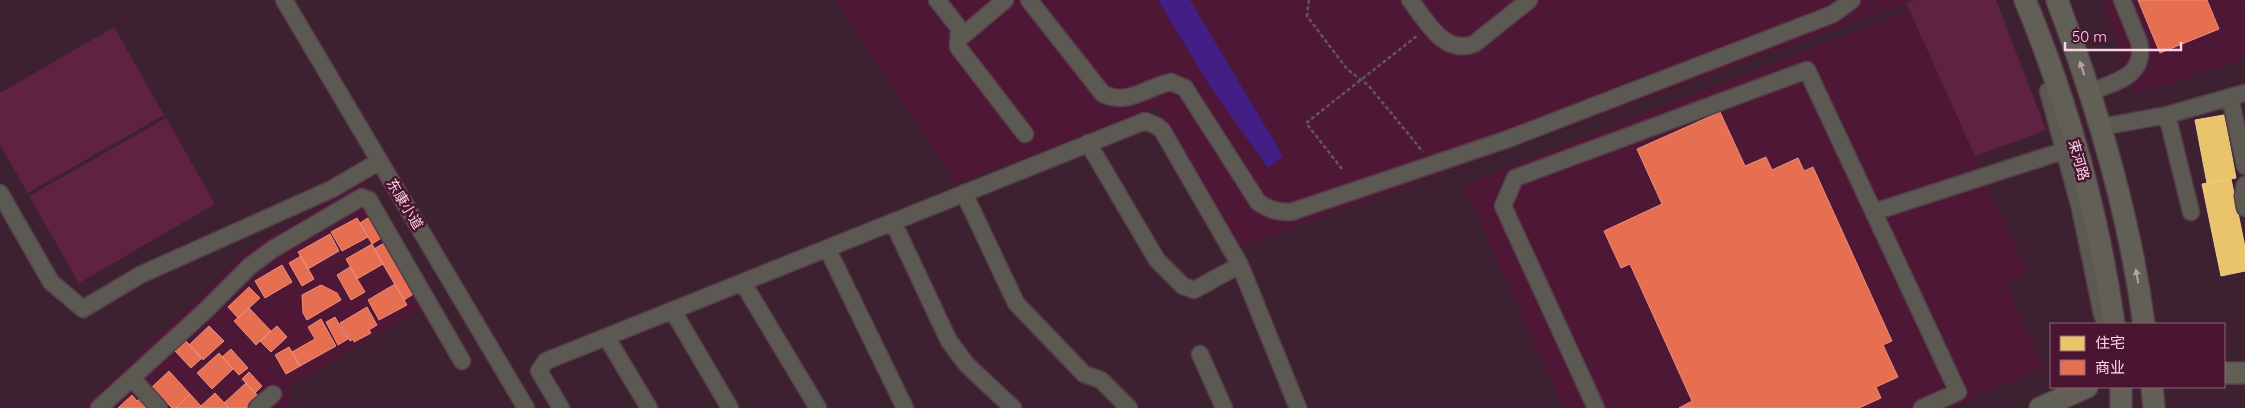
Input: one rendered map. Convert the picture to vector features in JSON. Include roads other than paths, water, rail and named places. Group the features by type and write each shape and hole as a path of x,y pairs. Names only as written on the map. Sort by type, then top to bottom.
{"main road":[{"name":"束河路","path":"2025,0 2045,54 2070,146 2102,251 2114,323"},
{"path":"2057,0 2101,127 2131,245 2144,323"},
{"path":"2225,373 2245,373"},
{"path":"2040,408 2085,388"},
{"path":"2121,388 2122,408"},
{"path":"2152,388 2154,408"}],"street":[{"name":"东康小道","path":"284,0 526,408"},
{"path":"937,0 959,28 958,47 1025,134"},
{"path":"959,39 1005,0"},
{"path":"1029,0 1103,94 1118,99 1126,99 1171,82 1185,88 1258,202 1273,211 1291,212 1508,139 1833,14 1852,0"},
{"path":"1410,0 1444,42 1456,47 1474,44 1529,0"},
{"path":"2016,0 2070,146 2080,208 2102,314 2106,323"},
{"path":"2090,92 2130,75 2139,62 2141,49 2122,0"},
{"path":"1596,408 1503,206 1515,178 1807,70 1958,392 1922,408"},
{"path":"2101,127 2168,114 2238,95 2245,166"},
{"path":"2168,114 2191,212"},
{"path":"561,408 539,371 546,361 1146,121 1162,130 1240,265 1298,408"},
{"path":"1088,143 1158,260 1183,286 1194,290 1240,265"},
{"path":"1874,212 2070,146"},
{"path":"0,194 51,282 83,309 140,275 332,189 380,161"},
{"path":"2245,185 2243,196 2245,208"},
{"path":"332,189 343,208"},
{"path":"964,193 1016,303 1084,374 1101,380 1130,408"},
{"path":"99,408 206,310 250,266 273,249 362,197 369,200 462,360"},
{"path":"893,222 948,340 967,365 1013,408"},
{"path":"827,248 905,408"},
{"path":"743,283 818,408"},
{"path":"673,311 730,408"},
{"path":"607,338 649,408"},
{"path":"1200,354 1224,408"},
{"path":"132,378 159,408"},
{"path":"257,408 272,394"}]}
